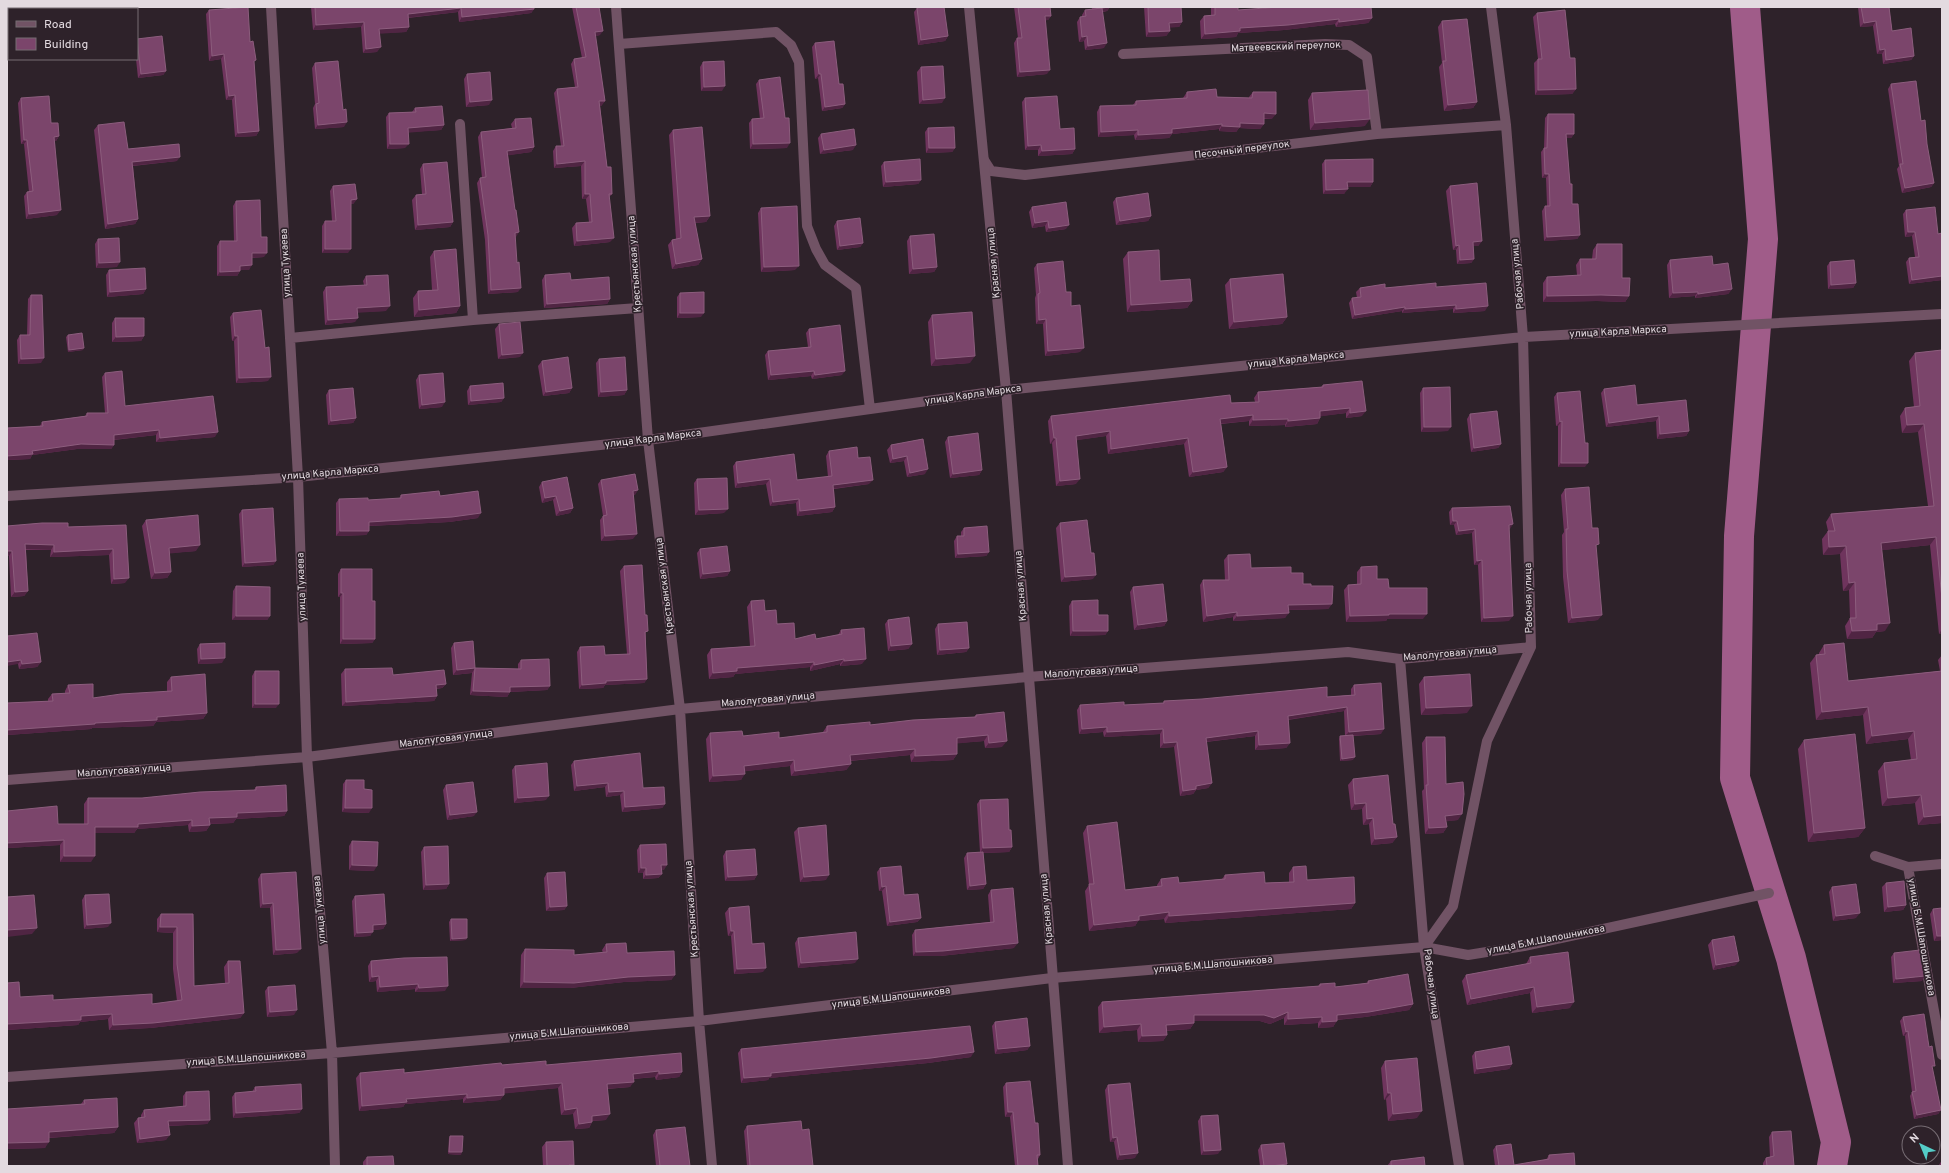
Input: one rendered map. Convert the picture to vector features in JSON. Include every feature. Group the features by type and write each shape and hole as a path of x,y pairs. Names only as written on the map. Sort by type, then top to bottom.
{"street":[{"name":"улица Тукаева","path":"271,7 298,476 307,757 332,1053 335,1166"},
{"name":"Крестьянская улица","path":"616,7 648,440 680,708 699,1021 712,1166"},
{"name":"Красная улица","path":"969,7 1006,390 1068,1166"},
{"name":"Рабочая улица","path":"1459,1166 1424,947 1453,906 1488,741 1531,647 1523,337 1506,125 1491,7"},
{"path":"619,44 776,32 791,45 799,62 807,226 816,249 825,265 856,288 870,409"},
{"name":"Матвеевский переулок","path":"1123,54 1325,44 1349,45 1367,57 1377,134"},
{"path":"460,124 473,320"},
{"name":"Песочный переулок","path":"984,160 992,171 1025,175 1377,134 1506,125"},
{"path":"290,338 473,320 638,308"},
{"name":"улица Карла Маркса","path":"7,496 298,476 648,440 1006,390 1523,337 1942,314"},
{"name":"Малолуговая улица","path":"7,780 307,757 680,708 1028,677 1348,652 1400,659 1531,647"},
{"path":"1400,659 1424,947"},
{"name":"улица Б.М.Шапошникова","path":"1875,856 1908,867 1942,864"},
{"name":"улица Б.М.Шапошникова","path":"1908,867 1942,1055"},
{"name":"улица Б.М.Шапошникова","path":"7,1077 332,1053 699,1021 1052,978 1424,947 1468,955 1524,946 1769,893"}],"building":[{"path":"248,7 250,42 253,41 256,60 254,61 259,131 238,133 235,95 229,96 224,54 212,56 209,10"},
{"path":"315,7 534,7 534,9 462,17 461,8 408,14 409,27 379,29 381,47 366,49 364,22 316,25"},
{"path":"576,7 599,7 603,31 595,32 605,101 599,101 607,167 611,167 612,194 609,194 614,238 577,241 576,223 592,222 590,194 585,194 585,161 557,164 556,146 564,146 557,89 578,87 574,59 586,57"},
{"path":"944,7 948,36 921,40 917,8"},
{"path":"1018,7 1050,7 1051,16 1045,16 1050,70 1020,72 1017,38 1022,38"},
{"path":"1148,7 1181,7 1182,22 1169,23 1170,31 1149,32"},
{"path":"1215,7 1238,7 1238,10 1279,7 1371,7 1372,18 1339,22 1339,19 1288,25 1240,28 1240,31 1205,34 1204,16 1215,15"},
{"path":"1861,7 1889,7 1892,31 1911,28 1914,56 1886,60 1885,49 1880,50 1876,21 1864,23"},
{"path":"1102,8 1107,43 1088,46 1087,36 1082,37 1080,17 1086,16 1085,10"},
{"path":"1565,10 1570,58 1575,58 1576,89 1538,90 1538,59 1542,59 1537,13"},
{"path":"1467,19 1477,102 1448,105 1443,61 1446,61 1442,21"},
{"path":"162,36 166,71 141,74 138,39"},
{"path":"834,41 839,84 843,84 845,104 825,107 815,43"},
{"path":"338,61 343,110 346,109 347,122 318,125 316,104 319,103 315,63"},
{"path":"724,61 725,86 704,87 703,62"},
{"path":"943,66 945,98 923,100 921,67"},
{"path":"490,72 492,100 470,102 467,74"},
{"path":"780,77 785,118 789,118 790,143 753,144 752,119 764,118 759,80"},
{"path":"1916,81 1921,121 1925,120 1927,144 1934,183 1905,188 1900,164 1903,164 1891,84"},
{"path":"1216,89 1217,97 1252,98 1253,92 1276,92 1276,114 1264,113 1264,124 1240,123 1240,127 1222,126 1222,124 1172,129 1172,133 1138,135 1138,130 1101,132 1100,106 1136,105 1136,101 1187,98 1187,92"},
{"path":"1368,90 1370,119 1315,123 1312,93"},
{"path":"49,96 51,123 58,123 59,136 54,137 61,210 29,214 27,192 33,191 27,140 24,140 21,98"},
{"path":"1057,96 1060,129 1074,128 1075,149 1042,151 1041,145 1028,146 1025,98"},
{"path":"442,106 444,125 408,128 409,144 390,144 389,113 416,112 415,108"},
{"path":"1548,114 1574,114 1574,134 1566,134 1570,184 1572,184 1572,204 1578,204 1580,235 1547,237 1545,206 1550,206 1549,174 1545,174 1544,148 1547,148"},
{"path":"531,118 534,147 507,151 519,232 515,233 517,263 519,262 521,288 491,290 488,235 480,178 486,177 481,132 516,128 515,119"},
{"path":"124,122 128,149 179,144 180,157 132,162 138,219 108,224 98,125"},
{"path":"702,127 710,216 694,217 702,259 676,264 672,240 681,238 673,130"},
{"path":"954,127 955,148 929,148 928,128"},
{"path":"854,129 856,145 824,150 821,134"},
{"path":"920,159 921,180 886,182 884,162"},
{"path":"1373,159 1373,182 1347,182 1348,189 1326,190 1325,160"},
{"path":"447,162 453,222 418,225 416,195 426,194 423,164"},
{"path":"1477,183 1482,241 1473,242 1474,259 1460,260 1459,245 1456,246 1450,186"},
{"path":"355,184 357,199 351,200 351,249 325,249 325,221 336,221 333,186"},
{"path":"1148,193 1151,216 1120,221 1116,198"},
{"path":"260,200 261,237 267,237 267,253 252,253 252,265 240,266 240,271 220,272 220,241 237,241 236,201"},
{"path":"1066,202 1069,225 1049,228 1048,221 1035,223 1032,207"},
{"path":"797,206 799,266 764,267 761,208"},
{"path":"1935,207 1938,234 1942,233 1942,276 1912,280 1909,258 1919,257 1915,232 1908,232 1906,210"},
{"path":"860,218 863,243 840,246 837,221"},
{"path":"934,234 937,267 913,269 910,236"},
{"path":"119,238 120,262 99,263 98,239"},
{"path":"1597,244 1622,244 1622,278 1630,278 1629,296 1547,296 1547,277 1581,275 1580,259 1596,259"},
{"path":"456,249 460,306 419,310 418,291 438,290 434,251"},
{"path":"1159,250 1160,281 1190,279 1192,301 1131,305 1128,252"},
{"path":"1712,256 1713,265 1728,263 1732,289 1698,294 1698,292 1673,293 1670,260"},
{"path":"1854,260 1856,283 1831,285 1830,262"},
{"path":"1063,261 1066,292 1071,292 1071,306 1080,305 1084,348 1048,351 1046,319 1039,320 1038,294 1040,293 1037,264"},
{"path":"145,268 146,289 110,292 109,270"},
{"path":"570,273 571,280 609,277 610,299 547,304 545,275"},
{"path":"1283,274 1287,317 1234,322 1230,279"},
{"path":"388,275 390,306 357,308 358,318 328,320 326,287 367,285 366,276"},
{"path":"1436,283 1436,287 1486,283 1488,306 1456,309 1456,305 1405,309 1405,307 1355,315 1352,298 1361,297 1360,288 1385,284 1385,288"},
{"path":"704,292 704,313 680,313 680,293"},
{"path":"31,295 42,295 44,358 21,359 20,335 30,335"},
{"path":"261,310 265,348 269,347 271,377 239,378 238,336 235,336 233,313"},
{"path":"972,312 975,356 936,359 932,315"},
{"path":"115,318 144,318 144,336 116,337"},
{"path":"520,322 523,353 502,355 499,324"},
{"path":"840,325 845,371 815,375 814,371 771,375 768,351 811,347 809,329"},
{"path":"82,333 84,348 69,350 68,335"},
{"path":"1942,350 1942,599 1936,537 1881,543 1890,623 1877,624 1877,630 1852,631 1850,618 1856,618 1855,582 1849,583 1846,546 1829,547 1828,531 1835,531 1831,514 1934,506 1924,424 1907,425 1905,408 1920,406 1915,353"},
{"path":"568,357 572,388 546,392 542,361"},
{"path":"625,357 627,390 601,392 599,359"},
{"path":"122,371 125,406 213,396 218,432 160,438 159,430 114,435 114,445 81,444 32,451 33,454 7,456 7,428 43,426 42,422 87,416 87,413 108,413 105,373"},
{"path":"443,373 445,402 422,405 419,375"},
{"path":"1362,381 1366,411 1350,413 1350,408 1320,411 1320,418 1288,421 1288,419 1253,420 1253,415 1220,419 1227,467 1193,472 1188,438 1111,449 1110,431 1076,436 1080,479 1060,481 1056,438 1054,438 1051,416 1230,395 1231,403 1259,402 1258,392 1323,387 1323,385"},
{"path":"503,383 504,398 471,401 470,386"},
{"path":"1635,385 1637,405 1686,400 1689,431 1660,434 1659,416 1609,423 1604,389"},
{"path":"1450,387 1451,427 1424,427 1423,388"},
{"path":"353,388 356,418 331,421 329,390"},
{"path":"1580,391 1585,443 1588,443 1588,463 1561,463 1562,421 1560,422 1557,393"},
{"path":"1497,411 1501,444 1474,448 1470,414"},
{"path":"978,433 982,470 953,474 948,437"},
{"path":"923,439 928,469 910,473 907,456 893,459 891,445"},
{"path":"857,447 858,458 870,457 873,480 833,485 835,507 800,511 799,499 773,502 770,479 738,483 736,462 794,454 797,480 832,476 829,451"},
{"path":"635,474 638,490 633,491 637,534 605,536 603,516 607,515 601,480"},
{"path":"567,477 573,508 560,511 556,496 545,498 542,482"},
{"path":"727,478 728,509 699,510 697,479"},
{"path":"1589,487 1592,528 1598,528 1599,544 1596,545 1602,615 1572,618 1567,571 1566,529 1568,529 1565,489"},
{"path":"439,491 440,496 478,491 481,513 452,517 369,522 369,531 340,531 339,499 368,498 368,500 401,498 401,495"},
{"path":"1510,506 1513,524 1509,525 1513,616 1484,618 1482,560 1477,561 1475,529 1459,531 1457,521 1453,521 1452,508"},
{"path":"273,508 276,561 245,563 242,510"},
{"path":"198,515 200,545 169,548 171,572 155,573 146,520"},
{"path":"1087,520 1091,553 1094,553 1096,575 1065,577 1060,523"},
{"path":"42,523 68,523 68,527 126,525 129,578 114,579 113,549 54,552 54,545 25,544 28,591 15,592 12,551 7,551 7,526"},
{"path":"987,526 989,552 958,554 957,536 964,536 964,528"},
{"path":"727,546 730,571 703,574 700,549"},
{"path":"1250,554 1251,568 1291,567 1291,573 1303,573 1303,584 1311,584 1311,586 1333,586 1332,604 1288,605 1289,613 1237,616 1237,612 1207,616 1203,580 1229,580 1228,555"},
{"path":"642,565 645,615 647,615 648,631 645,632 647,679 606,681 606,683 582,685 580,647 604,646 605,655 630,654 624,566"},
{"path":"1377,566 1377,579 1388,579 1389,588 1427,588 1427,614 1350,616 1348,585 1361,584 1361,567"},
{"path":"341,569 372,569 372,601 375,601 375,639 343,639 343,593 341,593"},
{"path":"1163,584 1167,621 1138,625 1133,587"},
{"path":"236,586 270,587 270,616 236,616"},
{"path":"764,600 765,611 776,610 777,624 794,623 795,639 815,634 816,639 842,634 841,630 864,628 866,659 844,661 844,659 814,665 814,662 737,668 737,671 713,673 711,649 755,646 751,601"},
{"path":"1098,600 1098,615 1108,615 1108,631 1073,631 1072,601"},
{"path":"909,617 912,644 891,646 888,620"},
{"path":"967,622 969,648 940,650 938,624"},
{"path":"37,633 41,662 22,664 21,660 7,662 7,636"},
{"path":"473,641 475,668 457,670 454,643"},
{"path":"225,643 225,658 201,659 200,644"},
{"path":"1844,643 1848,681 1942,671 1942,815 1924,817 1921,795 1888,798 1884,763 1917,759 1914,731 1872,736 1868,707 1822,712 1816,655 1825,654 1824,645"},
{"path":"549,659 550,686 510,687 510,692 473,691 475,668 521,669 521,660"},
{"path":"392,668 393,675 444,670 446,684 436,685 437,696 346,702 345,669"},
{"path":"255,671 279,671 279,704 255,704"},
{"path":"205,674 207,713 157,717 157,720 7,730 7,703 53,701 52,694 70,693 68,685 93,684 93,698 121,694 172,691 171,677"},
{"path":"1470,674 1472,706 1426,708 1424,677"},
{"path":"1381,683 1384,729 1349,732 1347,707 1288,716 1290,743 1259,745 1258,731 1206,738 1212,783 1196,786 1196,789 1183,791 1177,742 1164,743 1163,729 1107,732 1107,727 1082,729 1080,705 1124,702 1124,705 1164,703 1164,701 1202,699 1327,687 1327,697 1355,695 1354,685"},
{"path":"1004,712 1007,741 989,743 988,735 957,738 957,754 915,756 915,749 850,755 851,764 795,771 794,760 744,766 745,774 713,776 710,733 742,731 743,736 779,732 779,738 827,732 827,726 870,722 870,725 913,720 976,717 976,715"},
{"path":"1855,734 1865,828 1814,833 1804,740"},
{"path":"1353,735 1355,757 1342,759 1340,736"},
{"path":"1426,737 1445,737 1446,784 1463,782 1464,794 1462,814 1445,816 1447,827 1429,828 1426,785 1428,785"},
{"path":"640,753 643,788 664,787 665,804 625,807 624,791 609,792 608,783 577,786 574,761"},
{"path":"547,763 549,796 518,798 515,766"},
{"path":"1388,775 1393,824 1395,824 1397,837 1375,839 1373,818 1367,819 1366,803 1355,804 1353,779"},
{"path":"346,780 364,780 364,789 372,790 372,808 345,808"},
{"path":"473,782 477,812 450,815 446,785"},
{"path":"286,785 287,811 237,813 237,817 209,818 210,825 192,826 192,820 138,824 138,827 95,827 95,856 64,856 64,840 7,843 7,811 57,806 58,824 88,824 88,798 142,798 200,792 256,790 256,787"},
{"path":"1008,799 1009,830 1011,830 1012,847 983,848 980,800"},
{"path":"1117,822 1125,890 1162,886 1161,879 1178,877 1179,883 1225,879 1225,875 1264,872 1265,883 1294,882 1293,867 1306,866 1307,880 1354,877 1355,903 1169,916 1169,912 1139,916 1139,920 1094,925 1089,884 1094,884 1087,826"},
{"path":"826,825 829,875 804,877 798,828"},
{"path":"352,841 378,842 377,866 352,865"},
{"path":"666,844 667,865 661,865 662,874 646,875 646,868 641,868 640,845"},
{"path":"448,846 449,884 426,885 424,847"},
{"path":"755,849 757,875 728,877 726,851"},
{"path":"983,852 986,884 970,886 967,853"},
{"path":"901,866 904,895 918,894 921,918 890,922 886,886 882,887 880,868"},
{"path":"296,872 301,949 276,950 273,903 263,904 261,874"},
{"path":"565,872 567,906 550,907 547,873"},
{"path":"1904,881 1906,905 1888,907 1886,883"},
{"path":"1856,884 1860,913 1836,916 1832,887"},
{"path":"1013,888 1018,943 943,951 916,952 915,930 994,922 991,890"},
{"path":"109,894 111,923 87,925 85,895"},
{"path":"384,894 386,924 373,925 373,932 357,933 355,896"},
{"path":"34,895 37,928 7,930 7,897"},
{"path":"749,906 752,944 764,943 766,968 737,969 734,931 731,931 729,908"},
{"path":"1942,908 1942,936 1937,936 1933,909"},
{"path":"161,914 193,914 194,986 229,983 228,961 240,961 244,1013 153,1023 113,1025 112,1014 81,1016 81,1020 7,1024 7,983 19,982 20,997 53,995 53,1000 152,994 152,1004 182,1000 177,964 177,927 160,927"},
{"path":"451,919 467,919 467,938 452,939"},
{"path":"856,932 858,959 801,963 798,938"},
{"path":"1734,936 1739,961 1716,965 1712,940"},
{"path":"626,943 627,953 674,951 675,975 628,977 574,983 524,982 525,949 574,950 574,955 607,952 606,944"},
{"path":"1920,950 1925,976 1896,979 1894,953"},
{"path":"1568,952 1574,1002 1537,1007 1534,987 1471,999 1466,975 1531,963 1530,957"},
{"path":"447,957 448,986 419,988 418,984 380,987 379,976 372,977 371,961 404,958"},
{"path":"1408,974 1413,1004 1369,1012 1337,1015 1337,1021 1322,1022 1322,1017 1288,1019 1288,1012 1274,1018 1264,1015 1194,1015 1194,1023 1166,1025 1167,1035 1142,1036 1141,1024 1104,1027 1102,1002 1320,986 1320,984 1335,983 1335,987 1369,983 1368,981"},
{"path":"295,985 297,1010 270,1012 268,987"},
{"path":"1924,1014 1929,1047 1932,1046 1935,1066 1932,1066 1941,1110 1917,1115 1912,1092 1916,1091 1908,1031 1906,1032 1903,1017"},
{"path":"1027,1018 1030,1046 998,1049 995,1022"},
{"path":"970,1026 974,1052 931,1058 771,1073 771,1076 744,1078 741,1049"},
{"path":"1509,1046 1512,1064 1477,1069 1475,1052"},
{"path":"681,1053 682,1072 659,1074 659,1071 633,1074 634,1082 607,1084 610,1114 592,1116 592,1122 579,1124 577,1108 565,1110 562,1083 504,1088 504,1095 467,1098 467,1094 406,1099 407,1102 362,1106 360,1073 404,1069 404,1073 501,1063 502,1065 546,1061 546,1065"},
{"path":"1417,1058 1422,1111 1393,1114 1391,1093 1388,1093 1385,1061"},
{"path":"1030,1081 1035,1123 1038,1123 1040,1155 1037,1155 1038,1166 1018,1166 1013,1112 1008,1112 1006,1083"},
{"path":"1130,1083 1138,1153 1120,1155 1117,1137 1113,1138 1108,1085"},
{"path":"301,1084 302,1109 236,1113 235,1093 256,1091 255,1087"},
{"path":"209,1091 210,1120 168,1121 170,1135 140,1139 138,1118 145,1117 144,1110 186,1106 186,1092"},
{"path":"117,1098 118,1127 49,1132 49,1142 7,1143 7,1109 85,1104 84,1100"},
{"path":"1218,1115 1221,1150 1204,1151 1201,1116"},
{"path":"801,1121 802,1130 809,1129 813,1166 750,1166 747,1126"},
{"path":"685,1127 690,1166 660,1166 656,1130"},
{"path":"1791,1131 1794,1166 1767,1166 1766,1158 1774,1156 1772,1132"},
{"path":"450,1136 463,1136 462,1152 449,1152"},
{"path":"573,1141 574,1165 547,1166 546,1142"},
{"path":"1284,1143 1287,1164 1264,1166 1261,1145"},
{"path":"1511,1144 1514,1165 1549,1159 1549,1155 1574,1153 1575,1166 1499,1166 1496,1146"},
{"path":"393,1156 394,1166 367,1166 367,1157"},
{"path":"1424,1157 1425,1166 1391,1166 1391,1161"}],"waterway":[{"path":"1745,7 1763,239 1739,536 1735,778 1791,958 1836,1142 1832,1166"}]}
